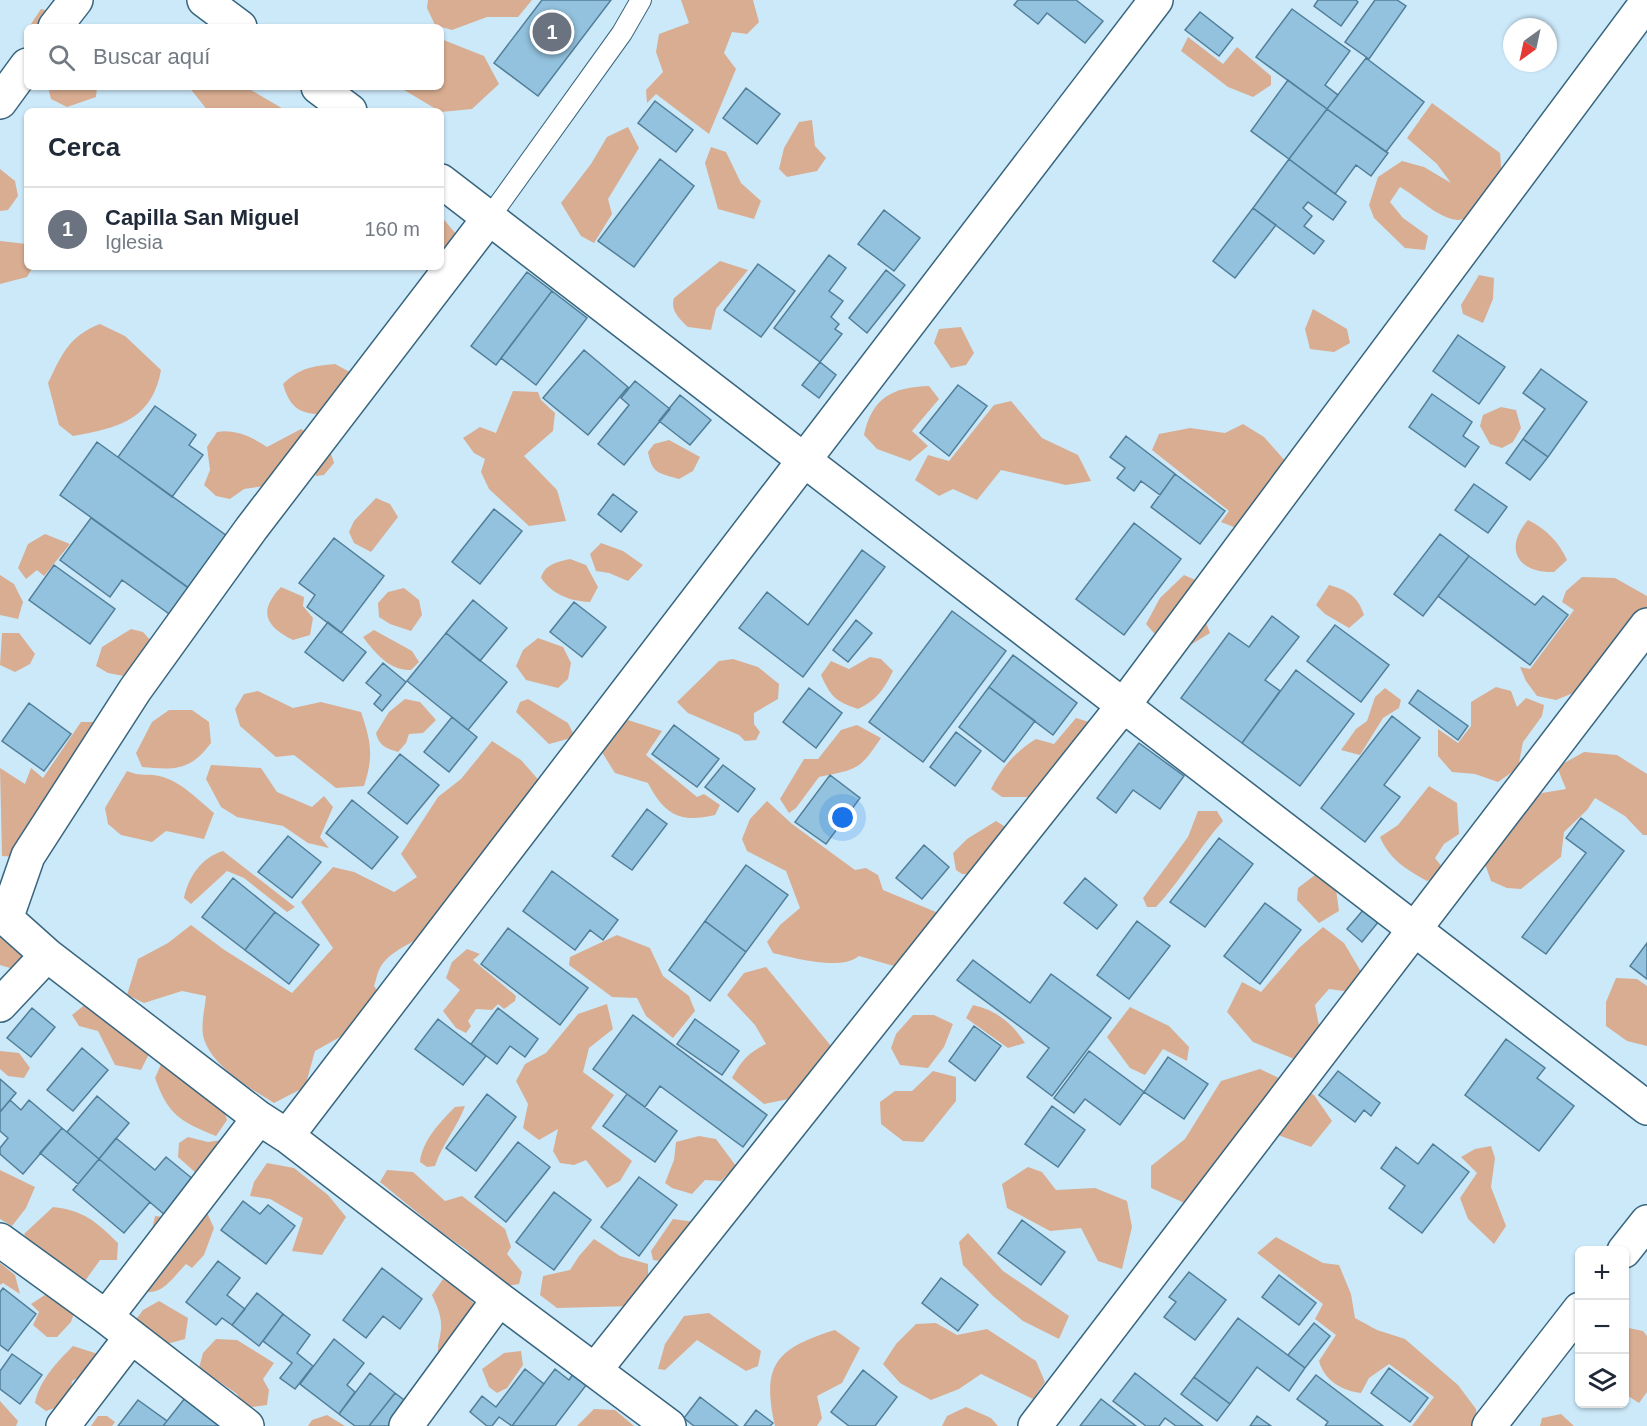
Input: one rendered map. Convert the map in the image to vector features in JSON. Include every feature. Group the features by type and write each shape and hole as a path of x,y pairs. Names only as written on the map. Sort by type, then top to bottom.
{"street":[{"path":"58,24 76,0"},
{"path":"204,0 236,24"},
{"path":"286,1136 1156,0"},
{"path":"595,1370 1123,706 1647,2"},
{"path":"0,102 24,69"},
{"path":"322,90 346,108"},
{"path":"444,183 1647,1108"},
{"path":"489,218 251,529 135,690 28,856 3,916 47,955 259,1118 286,1136 669,1426"},
{"path":"1035,1426 1647,625"},
{"path":"0,1005 47,955"},
{"path":"106,1317 259,1118"},
{"path":"1628,1246 1647,1222"},
{"path":"0,1240 106,1317 247,1426"},
{"path":"406,1426 499,1299"},
{"path":"1489,1426 1575,1315"},
{"path":"63,1426 132,1337"}],"lane":[{"path":"489,218 622,33 641,0"}],"shaded area":[{"path":"428,0 532,0 518,17 487,17 452,30 444,28 444,24 435,24 427,8"},
{"path":"681,0 753,0 759,22 747,34 732,32 724,53 736,69 709,134 656,94 647,103 646,90 663,72 656,52 659,34 689,23"},
{"path":"41,9 70,16 74,24 31,24"},
{"path":"1188,37 1223,64 1237,47 1271,76 1271,85 1253,97 1228,87 1181,51"},
{"path":"444,40 484,56 499,84 472,109 444,112 444,108 434,108 404,90 444,90"},
{"path":"49,90 97,90 96,97 67,107 51,99"},
{"path":"191,90 251,90 282,108 206,108"},
{"path":"1432,103 1500,153 1500,183 1495,201 1489,208 1471,217 1457,220 1434,211 1400,187 1390,202 1403,218 1428,236 1425,250 1405,248 1374,218 1369,205 1378,177 1402,161 1424,167 1451,183 1437,164 1407,138"},
{"path":"812,120 815,146 826,158 817,171 787,177 779,169 784,148 799,122"},
{"path":"628,127 639,148 608,199 612,214 594,243 581,236 561,203 591,164 607,137"},
{"path":"711,147 726,152 741,183 761,201 754,219 718,209 705,163"},
{"path":"0,169 15,181 18,196 8,210 0,211"},
{"path":"444,220 456,234 452,247 444,249"},
{"path":"0,241 24,244 24,270 31,270 27,277 0,284"},
{"path":"720,261 748,270 716,309 711,330 688,327 674,310 674,298"},
{"path":"1479,275 1494,278 1493,299 1483,323 1463,314 1461,305"},
{"path":"1313,309 1347,329 1350,343 1334,352 1310,349 1305,329"},
{"path":"100,324 125,336 161,370 150,400 141,411 118,425 73,436 59,425 48,383 62,355 74,340"},
{"path":"961,327 974,353 966,365 951,368 934,343 939,329"},
{"path":"335,364 359,377 334,416 307,413 295,407 283,384 295,374 307,369"},
{"path":"929,386 939,399 912,431 928,446 910,461 877,449 864,435 872,412 878,404 894,392"},
{"path":"513,391 538,392 541,400 555,413 553,431 524,456 557,490 566,521 529,526 489,489 481,472 485,459 474,453 463,438 480,427 496,433"},
{"path":"1011,401 1042,438 1078,455 1091,481 1066,485 1001,470 977,500 953,489 939,496 915,480 928,455 949,461 994,405"},
{"path":"1501,407 1516,410 1521,428 1513,442 1502,448 1490,444 1480,426 1483,415"},
{"path":"1243,424 1264,437 1303,481 1264,539 1221,522 1229,511 1152,450 1159,434 1190,428 1225,433"},
{"path":"301,429 317,438 332,456 334,463 324,475 316,476 311,466 280,484 244,489 230,499 216,496 204,485 210,470 207,447 217,432 243,435 267,447"},
{"path":"669,440 700,457 693,471 679,479 654,469 648,452 654,444"},
{"path":"376,498 390,504 398,517 371,552 354,543 349,532 354,521"},
{"path":"1528,520 1551,537 1564,553 1567,560 1554,572 1531,568 1523,564 1518,557 1516,540"},
{"path":"45,534 70,544 44,576 37,570 26,579 18,568 28,544"},
{"path":"601,543 623,551 643,565 628,581 609,573 596,571 590,554"},
{"path":"570,559 586,565 598,587 590,602 562,596 551,589 541,578 549,567"},
{"path":"0,575 14,584 23,602 18,619 0,615"},
{"path":"1184,575 1200,582 1203,615 1210,633 1192,644 1186,639 1160,640 1146,624 1160,598"},
{"path":"1582,577 1615,578 1647,596 1647,653 1633,667 1556,700 1537,696 1526,681 1520,667 1530,669 1574,610 1562,602 1566,591"},
{"path":"1329,585 1351,595 1362,608 1364,615 1349,628 1325,614 1316,605"},
{"path":"281,587 304,597 303,606 313,618 310,635 293,640 271,623 267,611 269,603"},
{"path":"404,588 419,600 422,615 411,631 390,624 379,617 378,603 388,592"},
{"path":"131,629 143,632 160,651 134,678 108,673 96,666 102,647"},
{"path":"374,630 412,651 419,662 411,670 403,670 384,660 363,637"},
{"path":"2,633 19,633 35,654 30,664 15,672 0,665"},
{"path":"538,638 563,647 571,663 568,679 558,688 526,680 516,666 523,650"},
{"path":"870,657 881,659 893,671 879,694 858,709 835,697 821,675 831,661 849,669"},
{"path":"733,659 758,667 779,684 778,699 754,713 754,724 760,732 756,740 745,741 739,735 688,713 677,702 719,661"},
{"path":"1496,687 1511,691 1517,707 1526,698 1544,705 1542,716 1523,742 1518,768 1498,782 1475,774 1452,772 1438,756 1438,729 1458,743 1471,726 1471,702"},
{"path":"1385,688 1401,700 1399,708 1383,718 1360,755 1341,750 1356,729 1367,721 1375,697"},
{"path":"258,691 293,708 321,702 361,712 370,749 364,786 336,788 294,755 276,757 240,726 235,709 244,694"},
{"path":"405,699 420,702 436,720 423,733 409,734 406,743 398,752 384,746 376,733 389,712"},
{"path":"528,699 568,723 575,737 549,744 516,712 520,702"},
{"path":"169,710 192,710 209,722 211,743 196,759 181,767 142,767 136,753 152,722"},
{"path":"1076,718 1089,722 1088,740 1060,807 1028,797 1002,797 991,789 1005,767 1022,749 1036,739 1054,744"},
{"path":"628,720 662,731 646,755 697,797 704,794 720,805 715,815 693,818 675,814 661,803 648,783 615,773 598,746"},
{"path":"81,722 96,722 16,857 2,856 0,768 25,784 31,768 43,778"},
{"path":"857,725 881,738 867,757 850,770 819,777 796,808 789,813 780,799 804,759 818,759 841,730"},
{"path":"492,741 521,760 543,785 470,880 444,902 434,926 387,959 379,970 374,986 383,998 340,1037 315,1051 305,1087 274,1103 224,1068 215,1059 204,1039 206,996 182,991 144,1003 127,995 138,959 168,943 191,925 223,949 292,993 333,948 301,902 333,867 354,872 394,892 417,877 401,854 438,797 461,779"},
{"path":"1584,752 1617,755 1647,774 1647,835 1643,835 1625,816 1595,798 1587,810 1564,832 1561,857 1521,889 1507,888 1491,881 1484,861 1527,806 1542,793 1566,789 1557,767"},
{"path":"211,765 261,768 277,792 312,807 324,796 333,807 320,837 329,848 308,843 283,826 237,817 221,807 206,779"},
{"path":"127,771 167,778 188,791 214,813 204,839 166,831 152,842 121,835 108,824 105,808"},
{"path":"1429,786 1457,803 1459,834 1444,844 1435,858 1446,872 1427,881 1394,858 1380,837 1398,825"},
{"path":"767,801 792,824 855,870 866,868 878,875 883,890 943,915 901,968 859,956 841,963 829,963 773,953 767,942 780,925 800,908 786,871 747,851 742,839 750,819"},
{"path":"1198,811 1217,811 1223,821 1156,907 1147,907 1143,898 1188,837"},
{"path":"996,821 1007,828 978,875 962,874 956,870 953,853 967,839"},
{"path":"223,851 295,907 287,912 244,878 227,871 191,904 184,898 193,875 202,863"},
{"path":"1315,875 1336,889 1339,911 1319,923 1297,900 1298,888"},
{"path":"0,908 26,928 25,964 10,968 0,965"},
{"path":"1323,927 1344,943 1363,975 1351,992 1329,989 1315,1005 1322,1041 1299,1061 1253,1042 1227,1012 1242,982 1261,992 1299,948"},
{"path":"617,935 650,948 663,976 689,996 695,1011 673,1038 646,1016 637,998 612,997 569,965 570,957"},
{"path":"467,949 480,954 473,960 516,996 515,1001 504,1009 498,1004 492,1010 476,1009 468,1021 471,1026 466,1033 456,1028 443,1011 460,990 446,978 452,962"},
{"path":"766,967 836,1052 803,1096 764,1104 732,1078 746,1058 766,1044 755,1025 727,995 744,973"},
{"path":"1616,978 1637,979 1647,986 1647,1046 1627,1041 1606,1026 1606,1002"},
{"path":"87,1003 149,1054 141,1070 115,1065 98,1031 79,1026 72,1015"},
{"path":"607,1004 613,1029 589,1048 583,1072 614,1095 591,1128 632,1161 620,1181 607,1188 586,1160 574,1165 560,1163 553,1151 558,1129 539,1140 523,1128 528,1104 516,1081 525,1064 546,1053 578,1014"},
{"path":"973,1005 1003,1018 1025,1043 1008,1048 966,1018"},
{"path":"1130,1007 1169,1026 1189,1047 1187,1061 1163,1049 1145,1075 1130,1068 1107,1037"},
{"path":"913,1015 934,1015 953,1024 944,1047 928,1068 900,1065 891,1048 896,1034"},
{"path":"0,1051 19,1053 30,1068 24,1078 8,1076 0,1069"},
{"path":"162,1062 215,1082 227,1120 216,1136 177,1116 165,1101 155,1078"},
{"path":"1260,1069 1314,1095 1332,1121 1311,1147 1278,1135 1259,1158 1189,1205 1151,1188 1151,1166 1185,1139 1221,1081"},
{"path":"933,1071 956,1077 956,1101 923,1142 903,1141 881,1124 880,1102 895,1091 912,1091"},
{"path":"465,1106 435,1166 427,1167 420,1162 428,1139 455,1107"},
{"path":"699,1136 716,1139 736,1166 721,1181 705,1180 692,1194 672,1188 665,1183 674,1160 676,1142"},
{"path":"188,1137 208,1142 236,1138 214,1189 178,1157 179,1143"},
{"path":"1491,1146 1495,1158 1491,1187 1506,1226 1494,1244 1468,1219 1460,1198 1477,1173 1461,1157 1475,1149"},
{"path":"267,1163 294,1168 328,1195 346,1217 322,1255 292,1251 303,1218 270,1199 250,1196 254,1182"},
{"path":"1028,1167 1042,1172 1056,1190 1095,1188 1127,1201 1132,1227 1122,1269 1098,1261 1081,1228 1050,1231 1007,1208 1002,1184"},
{"path":"0,1170 35,1187 26,1208 12,1226 0,1219"},
{"path":"387,1170 413,1172 445,1201 462,1196 505,1229 511,1247 507,1254 522,1272 519,1284 507,1286 483,1278 468,1251 380,1182"},
{"path":"204,1206 214,1228 204,1255 192,1268 186,1264 168,1284 156,1291 148,1292 131,1286 125,1265 139,1245 157,1238 152,1230 155,1216 170,1218"},
{"path":"53,1207 81,1214 103,1229 118,1243 117,1260 100,1260 85,1281 74,1283 33,1251 24,1234"},
{"path":"673,1219 695,1222 675,1263 653,1260 651,1251"},
{"path":"968,1233 1003,1271 1069,1316 1059,1339 1023,1321 993,1296 963,1265 959,1242"},
{"path":"1276,1237 1323,1263 1339,1265 1351,1294 1355,1318 1377,1330 1405,1339 1458,1385 1476,1409 1478,1426 1412,1426 1434,1397 1389,1364 1369,1378 1361,1393 1347,1390 1329,1379 1319,1361 1336,1335 1315,1319 1323,1304 1257,1253"},
{"path":"594,1239 620,1256 648,1264 648,1290 634,1306 557,1308 540,1295 543,1276 570,1270"},
{"path":"0,1263 15,1275 20,1294 3,1283 0,1285"},
{"path":"443,1279 463,1292 478,1308 439,1358 441,1320 432,1295"},
{"path":"48,1293 75,1310 71,1322 57,1337 47,1337 33,1325 39,1312 31,1304"},
{"path":"159,1301 188,1318 185,1339 163,1345 134,1322 143,1310"},
{"path":"709,1313 761,1351 758,1366 746,1371 697,1340 665,1370 658,1369 665,1344 684,1316"},
{"path":"936,1323 957,1335 987,1329 1036,1361 1045,1382 1033,1399 981,1374 959,1389 931,1400 900,1383 883,1364 896,1344 916,1324"},
{"path":"1629,1328 1643,1331 1647,1336 1647,1392 1639,1403 1629,1397"},
{"path":"835,1330 860,1348 842,1383 817,1396 822,1418 817,1426 775,1426 770,1388 772,1374 778,1362 786,1352 799,1344"},
{"path":"216,1339 237,1340 274,1363 263,1379 269,1390 267,1405 244,1408 237,1394 199,1368 203,1353"},
{"path":"73,1346 98,1354 90,1371 72,1381 69,1403 46,1411 35,1403 40,1387 55,1365"},
{"path":"521,1351 523,1365 507,1388 497,1393 489,1387 482,1369 504,1353"},
{"path":"0,1401 18,1421 16,1426 0,1426"},
{"path":"966,1407 991,1418 998,1426 942,1426 947,1416"},
{"path":"594,1409 615,1410 634,1426 577,1426"},
{"path":"1561,1414 1574,1426 1540,1426 1542,1418"},
{"path":"327,1415 345,1426 308,1426 312,1420"},
{"path":"98,1416 107,1416 115,1422 112,1426 91,1426"}],"building":[{"path":"542,0 611,0 538,96 494,63"},
{"path":"1018,0 1076,0 1103,21 1085,43 1047,13 1038,24 1014,5"},
{"path":"1318,0 1356,0 1358,2 1341,26 1314,6"},
{"path":"1375,0 1397,0 1406,6 1369,59 1345,42"},
{"path":"1292,9 1350,51 1325,85 1338,95 1327,109 1256,57"},
{"path":"1200,12 1233,38 1219,56 1185,30"},
{"path":"1366,58 1424,102 1386,152 1327,109"},
{"path":"1288,80 1327,109 1289,159 1251,131"},
{"path":"746,88 780,114 757,144 723,118"},
{"path":"655,101 693,130 676,152 638,123"},
{"path":"1327,109 1388,153 1371,176 1356,165 1335,194 1289,159"},
{"path":"660,159 694,186 634,267 598,241"},
{"path":"1289,159 1346,202 1333,220 1308,202 1303,208 1312,216 1304,226 1324,241 1314,254 1253,208"},
{"path":"1253,208 1276,225 1235,278 1213,261"},
{"path":"884,210 920,238 894,271 858,244"},
{"path":"829,255 846,268 829,291 843,301 831,317 839,324 835,329 842,334 820,362 774,328"},
{"path":"758,264 795,291 761,337 724,310"},
{"path":"886,270 905,285 867,333 849,318"},
{"path":"527,272 552,291 496,365 471,346"},
{"path":"552,291 587,318 536,385 501,358"},
{"path":"1458,335 1505,367 1479,404 1433,371"},
{"path":"584,350 628,387 588,435 543,398"},
{"path":"820,362 836,375 819,398 802,385"},
{"path":"1541,369 1587,402 1548,457 1523,439 1545,409 1523,393"},
{"path":"635,381 670,409 624,465 598,444 629,405 621,398"},
{"path":"958,385 987,406 949,456 920,433"},
{"path":"1432,394 1472,422 1463,436 1479,447 1465,467 1409,427"},
{"path":"680,395 711,420 690,445 659,421"},
{"path":"155,406 196,435 189,445 203,455 172,497 118,457"},
{"path":"1126,436 1175,474 1160,495 1141,481 1134,491 1117,478 1125,468 1110,457"},
{"path":"1523,439 1548,457 1530,480 1506,463"},
{"path":"97,442 227,536 189,588 60,495"},
{"path":"1175,474 1225,511 1200,544 1151,507"},
{"path":"1474,484 1507,507 1488,533 1455,510"},
{"path":"613,494 637,512 621,532 598,514"},
{"path":"494,509 522,531 480,584 452,562"},
{"path":"91,518 198,595 179,621 122,580 110,597 60,560"},
{"path":"1134,523 1181,559 1124,635 1076,599"},
{"path":"1440,534 1469,556 1423,616 1394,594"},
{"path":"334,538 384,576 341,633 307,607 315,595 299,583"},
{"path":"862,550 885,567 803,677 739,628 767,592 808,625"},
{"path":"1469,556 1535,605 1543,596 1568,615 1530,665 1438,596"},
{"path":"54,565 115,609 90,644 29,600"},
{"path":"473,600 507,628 480,661 446,633"},
{"path":"574,602 606,627 582,657 550,632"},
{"path":"952,611 1006,651 923,762 869,722"},
{"path":"1272,616 1299,637 1265,680 1280,691 1242,743 1181,698 1229,633 1249,647"},
{"path":"856,620 872,633 848,662 833,650"},
{"path":"328,622 366,652 343,681 305,652"},
{"path":"1335,625 1389,665 1361,702 1307,661"},
{"path":"446,633 507,682 468,730 407,681"},
{"path":"1013,655 1077,703 1053,735 989,687"},
{"path":"383,663 406,682 382,711 374,704 381,695 366,683"},
{"path":"1296,670 1354,714 1300,786 1242,743"},
{"path":"989,687 1035,721 1004,762 959,727"},
{"path":"809,688 842,713 816,748 783,722"},
{"path":"1418,690 1468,726 1458,740 1409,703"},
{"path":"29,703 71,734 44,771 2,741"},
{"path":"1392,716 1420,738 1384,785 1400,797 1365,842 1321,808"},
{"path":"452,717 477,737 449,772 424,752"},
{"path":"674,725 719,759 697,787 652,754"},
{"path":"956,732 981,751 955,786 930,767"},
{"path":"1139,743 1184,776 1160,809 1133,790 1116,813 1097,798"},
{"path":"400,754 439,785 407,824 368,793"},
{"path":"723,765 755,789 738,812 705,787"},
{"path":"830,775 860,798 826,844 795,822"},
{"path":"352,800 398,837 372,869 326,833"},
{"path":"647,809 667,824 632,870 612,856"},
{"path":"1581,818 1624,851 1546,954 1522,937 1586,853 1566,838"},
{"path":"288,836 321,862 292,898 258,872"},
{"path":"1219,838 1253,864 1205,927 1170,902"},
{"path":"924,845 949,867 922,899 896,878"},
{"path":"746,865 788,895 746,952 705,921"},
{"path":"552,871 618,920 603,940 590,930 575,950 523,911"},
{"path":"233,878 275,912 245,950 202,917"},
{"path":"1085,878 1117,905 1097,929 1064,903"},
{"path":"1265,903 1301,930 1260,984 1224,956"},
{"path":"1364,909 1379,921 1362,942 1347,929"},
{"path":"275,912 319,945 289,984 245,950"},
{"path":"705,921 746,952 710,1001 669,970"},
{"path":"1137,921 1170,946 1129,999 1097,975"},
{"path":"508,928 588,988 560,1025 481,964"},
{"path":"1647,943 1647,979 1630,966"},
{"path":"973,960 1030,1003 1051,974 1111,1018 1052,1096 1027,1077 1049,1048 957,980"},
{"path":"32,1008 55,1027 31,1057 7,1038"},
{"path":"498,1008 538,1039 525,1057 510,1046 497,1064 471,1044"},
{"path":"633,1015 767,1115 743,1147 660,1086 645,1107 593,1069"},
{"path":"438,1019 486,1056 463,1085 415,1049"},
{"path":"695,1019 739,1051 722,1075 677,1044"},
{"path":"974,1026 1001,1046 975,1081 949,1061"},
{"path":"1506,1039 1545,1068 1537,1078 1574,1106 1539,1151 1465,1095"},
{"path":"82,1048 108,1070 73,1111 47,1090"},
{"path":"1089,1051 1144,1092 1120,1125 1085,1099 1074,1113 1054,1098"},
{"path":"1168,1057 1208,1084 1184,1119 1144,1092"},
{"path":"1338,1071 1380,1103 1371,1116 1364,1110 1355,1122 1319,1095"},
{"path":"0,1079 16,1093 0,1112"},
{"path":"487,1094 516,1117 476,1171 446,1148"},
{"path":"627,1094 677,1131 655,1162 603,1126"},
{"path":"97,1096 129,1123 99,1159 67,1132"},
{"path":"10,1100 21,1110 29,1100 62,1128 23,1174 0,1154 0,1148 8,1138 0,1131 0,1112"},
{"path":"1052,1106 1085,1130 1058,1167 1025,1144"},
{"path":"62,1128 99,1159 78,1184 40,1153"},
{"path":"116,1138 155,1170 166,1157 194,1180 165,1215 99,1159"},
{"path":"518,1142 550,1167 506,1222 475,1197"},
{"path":"1433,1144 1469,1172 1422,1233 1389,1208 1405,1186 1381,1168 1396,1147 1418,1164"},
{"path":"99,1159 150,1202 124,1233 73,1190"},
{"path":"639,1177 677,1205 639,1256 601,1227"},
{"path":"554,1192 591,1220 554,1270 516,1242"},
{"path":"243,1201 260,1214 268,1205 295,1226 266,1264 221,1230"},
{"path":"1022,1220 1065,1252 1041,1285 998,1253"},
{"path":"218,1261 240,1278 227,1295 245,1309 232,1325 222,1318 216,1325 186,1302"},
{"path":"382,1268 422,1299 400,1329 383,1316 366,1338 343,1320"},
{"path":"1189,1272 1226,1300 1195,1340 1164,1317 1176,1302 1169,1297"},
{"path":"1279,1275 1316,1303 1299,1325 1262,1297"},
{"path":"941,1278 978,1305 958,1331 922,1303"},
{"path":"3,1288 36,1314 8,1351 0,1345 0,1292"},
{"path":"257,1293 283,1314 259,1346 232,1325"},
{"path":"283,1314 310,1335 297,1353 313,1366 295,1389 280,1378 292,1363 263,1341"},
{"path":"1238,1318 1305,1368 1289,1391 1257,1367 1230,1404 1194,1377"},
{"path":"1314,1323 1330,1336 1305,1368 1288,1355"},
{"path":"334,1339 364,1363 347,1385 355,1392 339,1414 300,1384"},
{"path":"12,1354 42,1375 20,1404 0,1389 0,1371"},
{"path":"1389,1368 1428,1398 1410,1422 1371,1393"},
{"path":"525,1369 544,1384 512,1426 499,1417 492,1426 487,1426 470,1412 482,1396 496,1407"},
{"path":"555,1369 569,1380 573,1374 587,1384 555,1426 512,1426"},
{"path":"863,1370 897,1397 875,1426 849,1426 831,1412"},
{"path":"370,1373 395,1393 369,1426 355,1426 339,1414"},
{"path":"1135,1373 1203,1426 1176,1426 1165,1418 1159,1426 1146,1426 1113,1401"},
{"path":"1316,1375 1383,1426 1325,1426 1328,1422 1297,1399"},
{"path":"1194,1377 1230,1404 1217,1421 1181,1394"},
{"path":"395,1393 416,1409 403,1426 369,1426"},
{"path":"700,1397 738,1426 694,1426 684,1418"},
{"path":"185,1398 222,1426 163,1426"},
{"path":"1101,1399 1136,1426 1080,1426"},
{"path":"138,1400 167,1421 163,1426 118,1426"},
{"path":"756,1410 773,1423 770,1426 744,1426"},
{"path":"1257,1416 1271,1426 1250,1426"}],"place":[{"name":"Capilla San Miguel","path":"552,32"}]}
